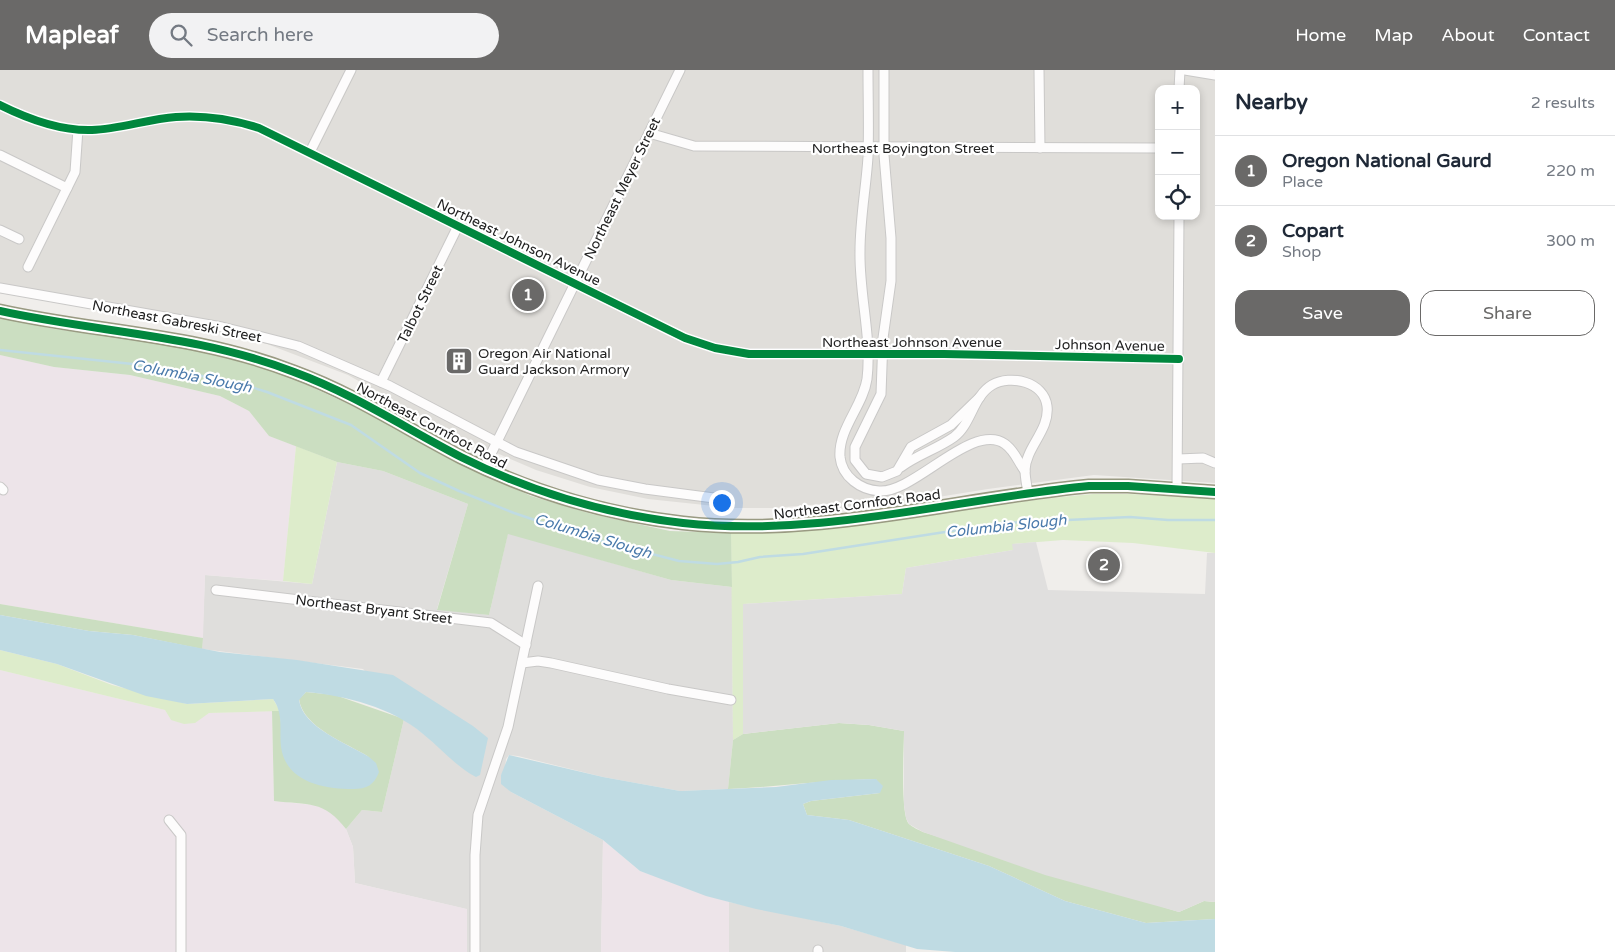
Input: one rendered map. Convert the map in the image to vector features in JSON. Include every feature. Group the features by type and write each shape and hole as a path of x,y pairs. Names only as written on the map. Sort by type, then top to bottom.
{"street":[{"path":"310,152 351,70"},
{"name":"Northeast Meyer Street","path":"484,468 680,70"},
{"path":"868,70 868,148 860,252 868,355 867,380 863,395 840,446 840,458 850,478 870,490 883,492 914,478 961,449 981,440 1003,443 1012,450 1025,471"},
{"path":"884,70 883,148 892,252 881,394 858,438 855,448 855,460 866,474 874,477 882,478 897,471 911,460 955,436 980,396 991,385 1005,380 1017,380 1039,390 1047,406 1047,418 1029,453 1025,471 1028,493"},
{"path":"1039,70 1040,148"},
{"path":"1180,70 1180,85"},
{"path":"1184,70 1215,76"},
{"name":"Northeast Johnson Avenue","path":"0,105 40,122 78,129 118,127 175,117 215,117 259,128 685,338 715,348 756,354 1041,356"},
{"path":"28,267 67,188 76,165 78,129"},
{"name":"Northeast Boyington Street","path":"649,132 694,146 1155,148"},
{"path":"0,154 67,188"},
{"path":"1177,489 1179,220"},
{"name":"Talbot Street","path":"381,382 458,226"},
{"path":"0,230 19,239"},
{"name":"Northeast Gabreski Street","path":"0,288 222,326 298,346 381,382 516,452 598,480 646,489 714,498"},
{"name":"Northeast Cornfoot Road","path":"0,311 178,339 257,359 306,376 351,396 484,468 534,489 587,506 665,521 722,526 810,525 1028,493 1108,486 1215,492"},
{"name":"Johnson Avenue","path":"1041,356 1179,359"},
{"path":"1178,458 1203,458 1215,463"},
{"path":"475,952 478,816 508,727 538,586"},
{"name":"Northeast Bryant Street","path":"216,590 491,623 526,645"},
{"path":"522,663 538,661 551,663 668,689 731,700"},
{"path":"169,820 181,834 181,952"}],"shaded area":[{"path":"0,70 1215,70 1215,483 1094,475 988,489 851,511 823,504 773,508 733,508 648,499 590,487 536,470 450,433 348,375 267,344 207,329 0,293"},
{"path":"0,355 54,367 130,375 220,396 249,411 269,436 296,446 283,581 205,575 203,638 0,604"},
{"path":"337,462 383,471 468,504 437,609 489,615 508,533 671,580 732,587 733,740 728,789 680,791 603,777 518,756 509,755 506,759 505,770 501,775 511,792 603,840 601,952 467,952 466,909 355,883 353,847 346,829 362,810 382,812 404,719 425,735 363,669 202,649 205,575 312,584"},
{"path":"1036,542 1048,590 1205,594 1207,553 1215,553 1215,902 1204,901 1179,912 1045,875 923,832 909,824 906,818 904,805 904,731 869,725 839,723 743,734 743,604 902,594 906,568 1013,550 1012,544"},
{"path":"0,670 165,710 171,720 202,717 209,713 272,711 274,801 322,806 335,814 346,829 353,847 355,883 467,909 467,952 0,952"},
{"path":"603,840 640,871 729,902 729,952 601,952"},
{"path":"729,902 841,926 906,945 906,952 729,952"}],"green space":[{"path":"0,317 54,329 150,341 223,355 290,377 370,414 442,455 531,496 592,514 670,531 731,533 732,587 671,580 508,534 489,615 437,610 468,504 383,471 337,462 269,436 249,411 220,396 130,375 54,367 0,355"},
{"path":"296,446 337,462 312,584 283,581"},
{"path":"1093,494 1131,494 1215,499 1215,553 1133,543 1063,540 1013,544 1013,550 906,568 902,594 743,604 743,734 733,740 731,533 822,529 1003,504"},
{"path":"0,604 203,638 202,649 133,635 89,631 0,615"},
{"path":"0,650 57,664 112,685 187,704 273,699 280,711 209,713 195,723 184,724 171,720 165,710 0,670"},
{"path":"306,692 335,695 404,719 382,812 362,810 346,829 323,808 306,804 274,801 272,711 280,711 281,723 369,757 327,734 309,718 302,709 299,699"},
{"path":"839,723 869,725 904,731 904,808 909,824 923,832 1179,912 1204,901 1215,902 1215,919 1146,923 1065,901 989,866 849,820 807,815 803,804 811,801 880,793 876,779 728,789 733,740 743,734"}],"water":[{"path":"0,615 89,631 133,635 220,652 297,660 393,675 473,726 488,738 480,775 476,777 462,768 423,734 383,710 337,696 306,692 299,700 302,710 309,719 327,734 369,757 376,763 379,772 372,783 362,788 341,789 318,785 298,776 284,759 281,747 279,710 273,699 187,704 146,696 57,664 0,650"},
{"path":"509,755 603,777 680,791 776,787 831,780 876,779 883,786 880,793 811,801 803,804 807,815 849,820 989,866 1065,901 1146,923 1215,919 1215,952 955,952 917,949 841,926 756,909 706,896 640,871 603,840 511,792 501,784 501,775"}],"waterway":[{"name":"Columbia Slough","path":"0,350 142,365 235,382 267,392 351,425 420,473 459,491 514,513 579,535 679,561 717,564 738,562 760,557 803,554 1003,523 1130,517 1168,520 1215,520"}],"cycle path":[{"path":"0,105 44,123 80,130 103,129 166,118 187,117 218,118 259,128 685,338 715,348 749,354 944,354 1179,359"},
{"path":"0,311 184,342 257,359 338,390 461,457 514,481 569,500 654,519 734,526 785,525 887,515 1089,486 1128,486 1215,492"}],"place":[{"name":"Oregon National Gaurd","path":"528,295"},
{"name":"Oregon Air National Guard Jackson Armory","path":"459,361"},
{"name":"Copart","path":"1104,565"}]}
